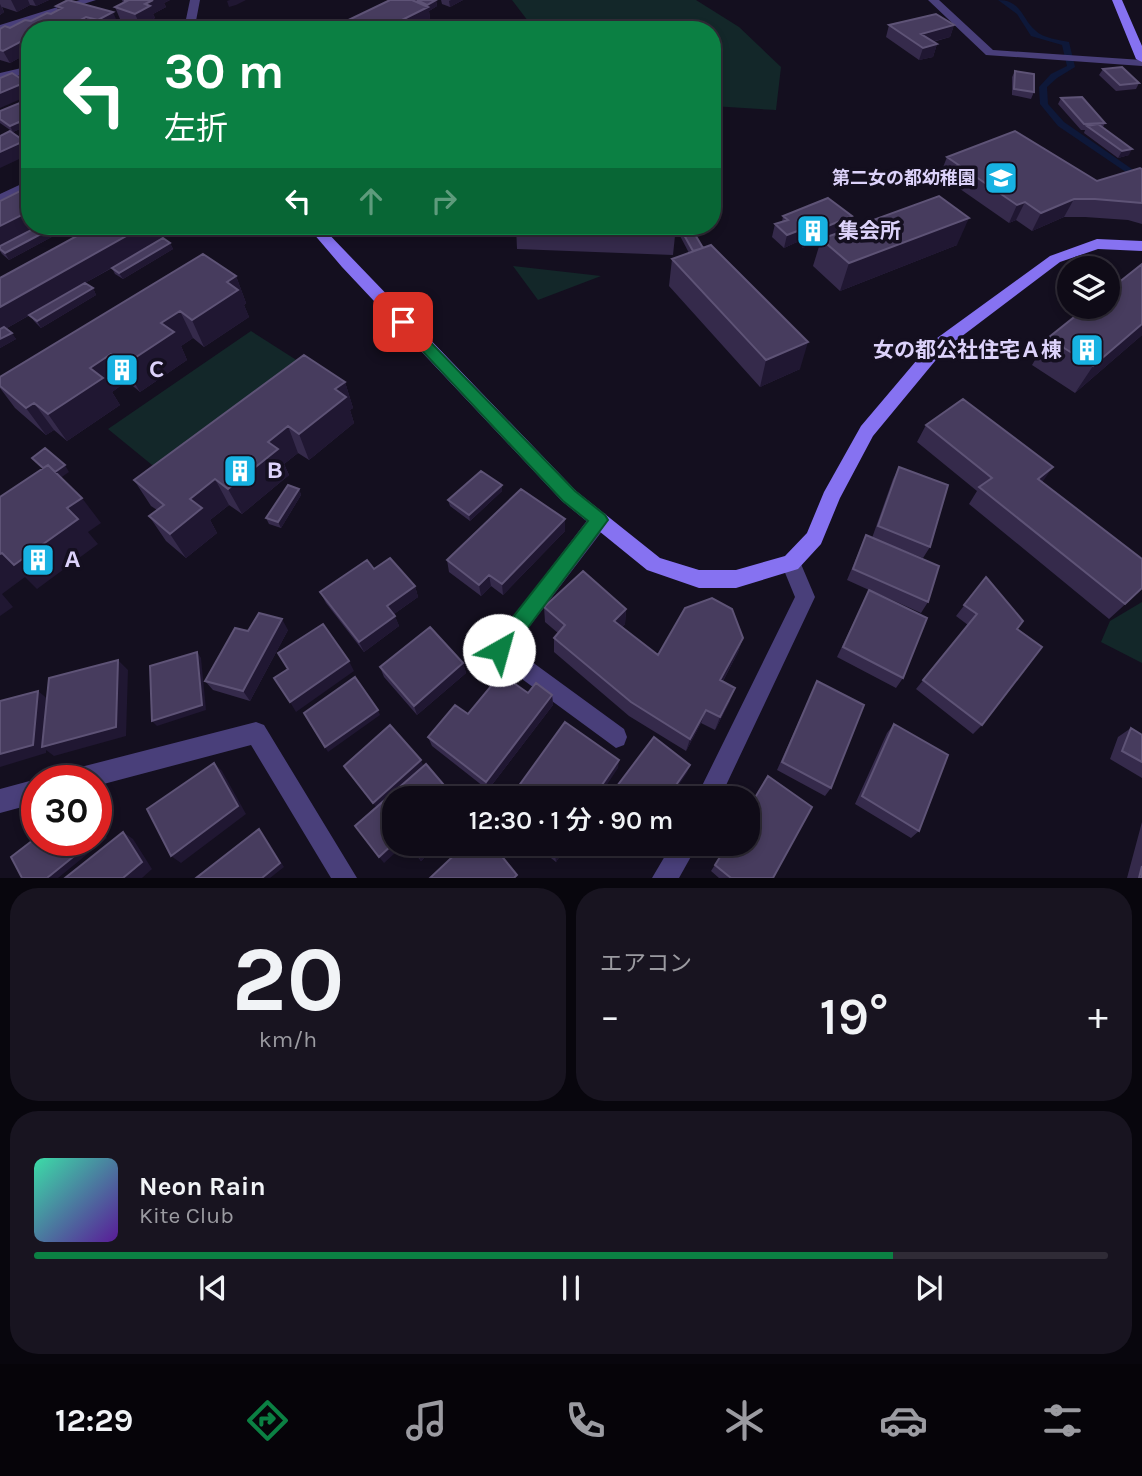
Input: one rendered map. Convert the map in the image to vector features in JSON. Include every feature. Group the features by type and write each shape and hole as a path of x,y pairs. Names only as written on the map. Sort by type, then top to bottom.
{"street":[{"path":"23,21 91,0"},
{"path":"192,21 195,0"},
{"path":"933,0 990,53 1142,61 1117,0"},
{"path":"0,28 21,22"},
{"path":"0,78 21,72"},
{"path":"0,78 21,80"},
{"path":"0,199 21,188"},
{"path":"322,235 569,496 654,564 699,579 736,579 791,564 814,538 831,497 867,431 939,345 1055,259 1097,244 1142,246"},
{"path":"599,520 499,650 616,737"},
{"path":"714,786 804,597 791,564"},
{"path":"112,771 256,733 345,877"},
{"path":"0,802 21,796"},
{"path":"664,877 678,856"}],"green space":[{"path":"512,0 696,0 739,27 781,67 776,110 721,107 721,21 528,21"},
{"path":"513,266 601,276 538,300"},
{"path":"251,331 301,363 157,469 108,429"},
{"path":"1142,602 1142,663 1101,642 1110,621"}],"building":[{"path":"68,0 113,12 98,20 86,17 79,21 31,21 62,8 56,6"},
{"path":"124,0 153,0 145,4 150,6 135,14 115,7 127,1"},
{"path":"390,0 412,0 428,7 400,21 346,21"},
{"path":"417,0 436,0 427,5"},
{"path":"936,14 954,25 921,34 937,44 923,48 889,25"},
{"path":"21,22 21,42 0,50 0,29 5,26 10,28"},
{"path":"1122,67 1139,83 1120,85 1103,69"},
{"path":"1015,71 1034,74 1034,92 1014,89"},
{"path":"12,73 21,79 21,84 0,93 0,78"},
{"path":"1082,97 1105,123 1084,124 1061,98"},
{"path":"21,102 21,124 19,122 10,126 0,119 0,111"},
{"path":"1098,124 1132,149 1122,151 1087,126"},
{"path":"10,131 21,139 21,142 0,152 0,136"},
{"path":"1015,131 1097,181 1142,169 1142,203 1074,199 1041,213 1025,202 1017,205 947,157"},
{"path":"21,190 21,216 0,226 0,201"},
{"path":"939,196 969,218 849,263 821,239"},
{"path":"828,198 852,216 806,235 800,230 787,235 775,224 788,220 783,216"},
{"path":"21,235 39,235 5,253 0,246"},
{"path":"79,235 128,235 0,307 0,278"},
{"path":"684,235 695,235 703,248 693,251"},
{"path":"163,238 170,243 119,273 112,268"},
{"path":"711,245 808,342 766,360 672,259"},
{"path":"203,254 236,276 227,282 238,290 192,320 180,311 161,323 174,332 124,365 111,354 90,368 103,378 48,414 34,403 26,408 0,386 0,377"},
{"path":"1142,264 1142,324 1093,366 1048,338 1072,319 1120,319 1120,281"},
{"path":"85,283 93,288 37,321 29,315"},
{"path":"4,327 12,333 0,339 0,329"},
{"path":"304,355 345,382 335,389 346,397 299,434 288,426 268,442 278,449 228,489 215,479 190,499 202,508 170,534 149,516 164,505 134,480"},
{"path":"963,399 1053,467 1038,479 1142,559 1142,588 1125,604 979,487 992,478 926,425"},
{"path":"45,448 65,465 55,472 48,465 43,468 32,458"},
{"path":"48,465 82,498 67,508 78,519 14,565 0,554 0,497"},
{"path":"899,467 948,485 930,547 878,526"},
{"path":"481,471 502,485 469,515 448,500"},
{"path":"288,485 299,489 278,522 266,518"},
{"path":"521,489 565,519 502,584 489,575 479,585 447,560"},
{"path":"866,535 939,566 928,602 853,569"},
{"path":"390,558 415,586 387,606 395,616 359,642 320,592 367,560 374,569"},
{"path":"583,571 626,609 614,621 658,655 685,608 712,598 732,609 743,638 720,680 735,688 720,717 706,710 690,739 631,702 554,638 565,625 544,607"},
{"path":"986,577 1023,621 1017,629 1042,647 982,725 923,680 977,614 964,605"},
{"path":"869,590 927,618 903,678 843,647"},
{"path":"259,613 282,619 243,691 205,681 235,628 248,631"},
{"path":"323,624 349,661 290,702 274,678 288,669 278,653"},
{"path":"430,627 463,663 414,706 380,667"},
{"path":"197,652 202,705 152,721 150,666"},
{"path":"118,660 116,727 42,747 49,678"},
{"path":"501,674 528,693 536,683 552,695 486,782 428,737 455,705 468,714"},
{"path":"355,677 378,710 325,747 304,713"},
{"path":"817,681 864,705 831,788 782,762"},
{"path":"38,691 33,745 0,754 0,701"},
{"path":"565,722 619,760 601,786 519,786"},
{"path":"894,724 948,755 919,831 862,796"},
{"path":"390,725 421,760 392,786 382,786 382,795 373,803 344,766"},
{"path":"1131,728 1142,735 1142,762 1122,751"},
{"path":"654,737 690,765 675,786 617,786"},
{"path":"214,763 238,806 171,856 147,809"},
{"path":"426,764 445,786 401,786"},
{"path":"768,776 812,807 773,878 731,878 715,865 721,856 760,856 760,789"},
{"path":"382,802 382,854 379,857 355,826"},
{"path":"259,829 280,863 262,878 196,878"},
{"path":"123,832 142,862 123,878 65,878 93,856 112,856 112,841"},
{"path":"21,849 21,856 74,856 47,878 22,878 11,857"},
{"path":"453,856 502,856 517,875 514,878 430,878"}],"waterway":[{"path":"1002,0 1020,13 1034,34 1066,44 1071,67 1054,76 1043,87 1044,104 1061,124 1142,180"}],"place":[{"name":"第二女の都幼稚園","path":"1001,178"},
{"name":"集会所","path":"813,231"},
{"name":"女の都公社住宅Ａ棟","path":"1087,350"},
{"name":"Ｃ","path":"122,370"},
{"name":"Ｂ","path":"240,471"},
{"name":"Ａ","path":"38,560"}],"route":[{"path":"403,322 569,496 599,520 499,650"}]}
